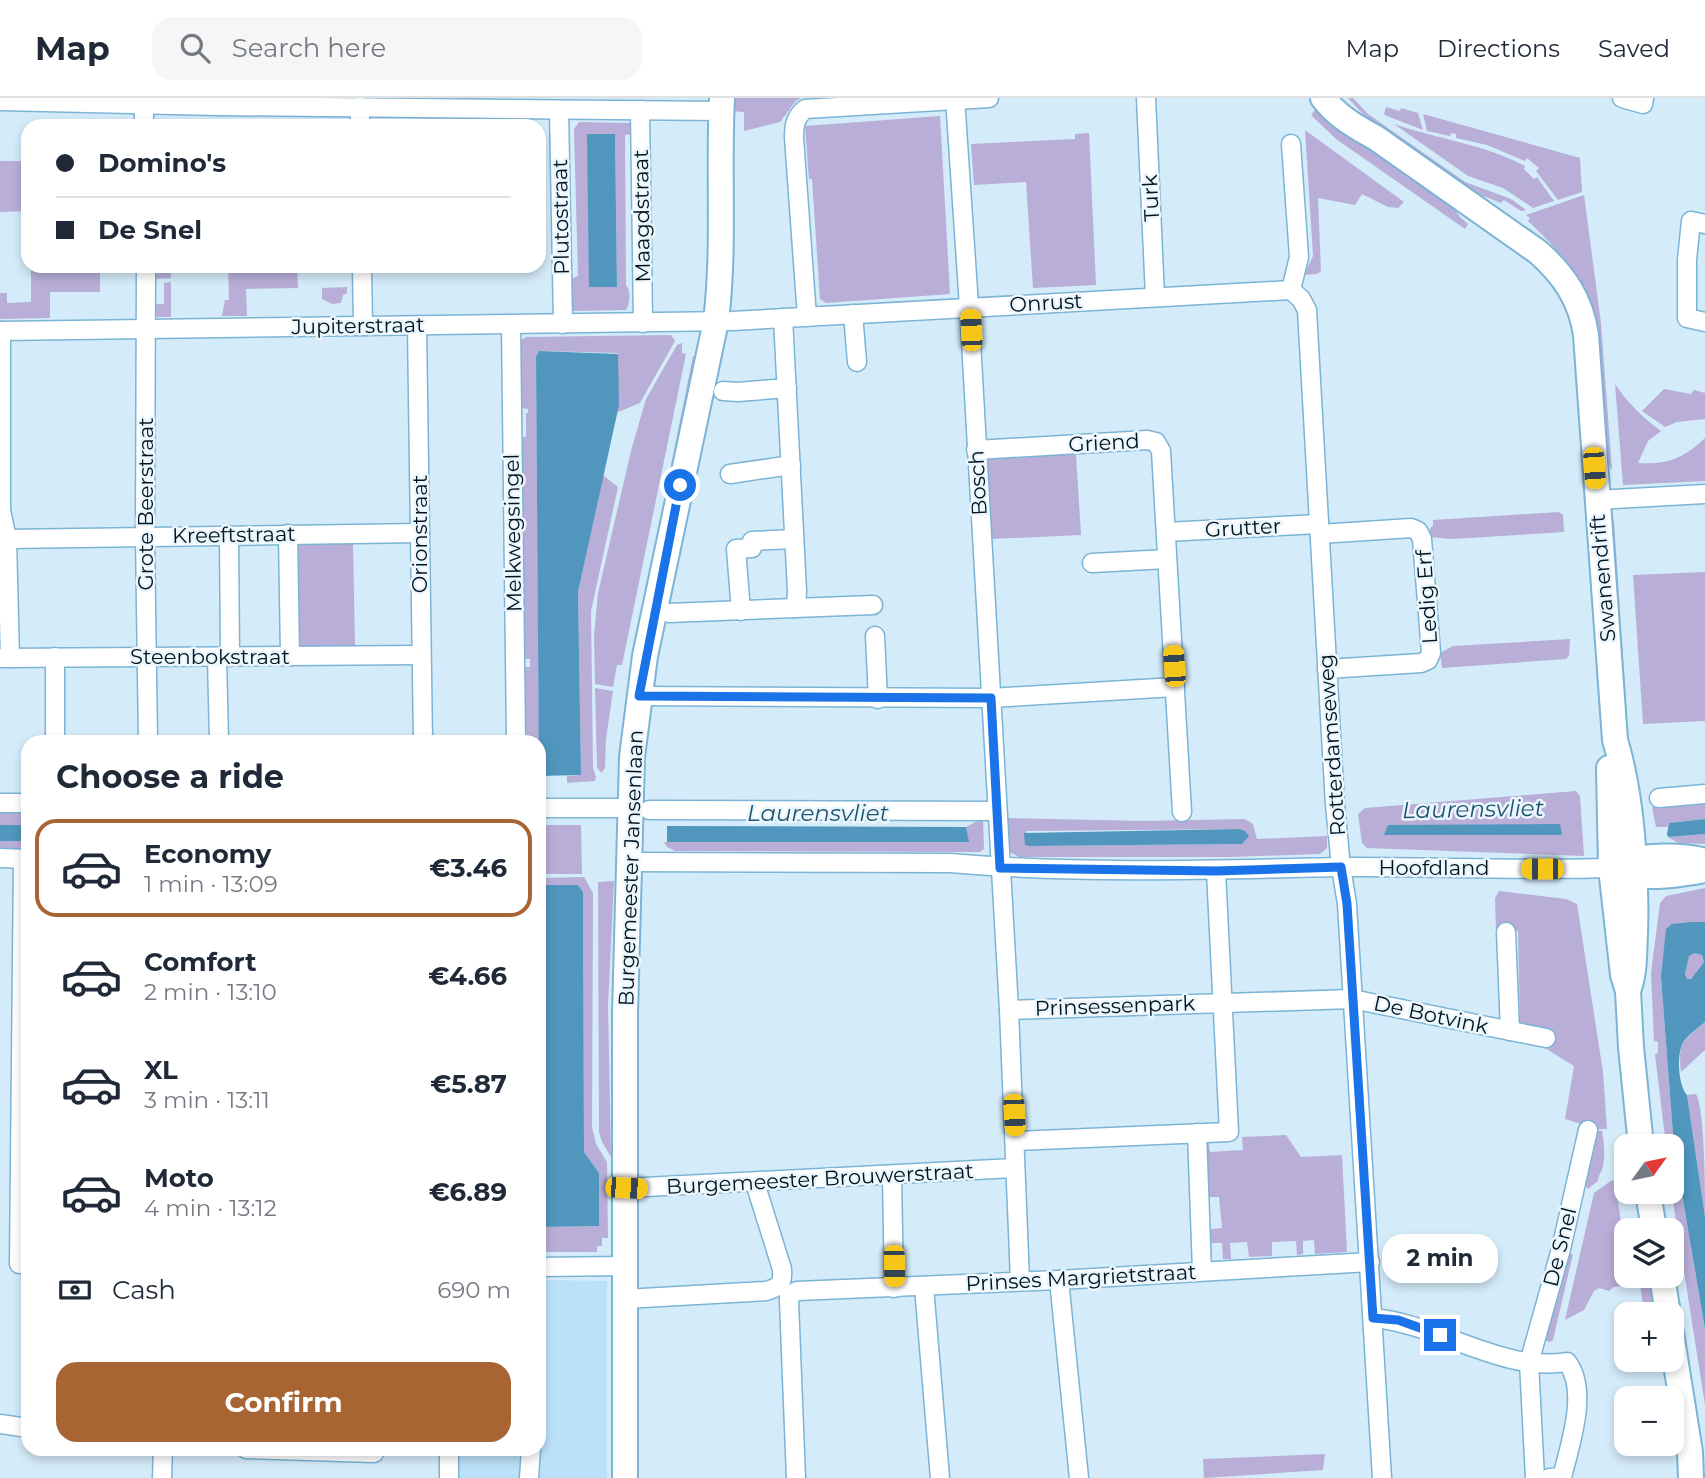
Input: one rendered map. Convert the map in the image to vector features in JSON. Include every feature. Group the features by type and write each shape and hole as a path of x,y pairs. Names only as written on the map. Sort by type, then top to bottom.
{"street":[{"path":"807,317 794,138 794,123 805,109 989,98"},
{"name":"Turk","path":"1146,98 1155,298"},
{"path":"1323,98 1335,112 1376,138"},
{"path":"1340,98 1350,113 1376,138"},
{"path":"1622,98 1643,104 1644,98"},
{"name":"Bosch","path":"955,99 1009,1010 1020,1281"},
{"path":"0,101 360,107 477,103 559,110 640,110 721,105"},
{"path":"144,104 144,119"},
{"name":"Burgemeester Jansenlaan","path":"625,1478 625,1013 629,862 640,809 632,757 639,696 662,570 716,321 722,268 721,105"},
{"path":"360,107 360,119"},
{"name":"Plutostraat","path":"559,110 563,324"},
{"name":"Maagdstraat","path":"640,110 643,323"},
{"name":"Swanendrift","path":"1376,138 1538,252 1554,266 1572,291 1584,320 1615,740 1609,758 1627,867 1623,975 1629,991 1631,1047 1640,1134"},
{"path":"1291,144 1299,257 1291,290"},
{"path":"1705,224 1691,221 1686,306 1686,318 1705,322"},
{"name":"Grote Beerstraat","path":"146,273 148,735"},
{"path":"362,273 363,326"},
{"name":"Onrust","path":"716,321 1291,290"},
{"name":"Rotterdamseweg","path":"1291,290 1301,299 1307,310 1327,669 1341,867 1347,904 1382,1478"},
{"path":"853,314 857,362"},
{"path":"783,318 796,608"},
{"name":"Jupiterstraat","path":"0,331 716,321"},
{"name":"Melkwegsingel","path":"511,324 516,735"},
{"name":"Orionstraat","path":"417,326 422,735"},
{"path":"0,331 1,510 7,539 5,658"},
{"path":"723,391 787,388"},
{"name":"Griend","path":"976,450 1147,440 1156,442 1161,451 1182,812"},
{"path":"730,474 791,465"},
{"path":"1597,500 1705,495"},
{"name":"Ledig Erf","path":"1320,529 1411,528 1418,531 1422,539 1431,655 1421,663 1327,669"},
{"name":"Grutter","path":"1166,532 1320,529"},
{"name":"Kreeftstraat","path":"7,539 420,533"},
{"path":"288,534 290,656"},
{"path":"219,735 229,535"},
{"path":"741,611 736,549 752,548 752,541 794,539"},
{"path":"1093,563 1167,559"},
{"path":"669,613 873,605"},
{"path":"875,636 878,698"},
{"name":"Steenbokstraat","path":"5,658 421,655"},
{"path":"55,657 55,735"},
{"path":"639,696 991,698 1175,687"},
{"path":"1659,798 1705,794"},
{"path":"0,803 21,803"},
{"path":"546,808 997,811"},
{"path":"0,858 21,859"},
{"name":"Hoofdland","path":"1341,867 1627,867 1698,858 1705,861"},
{"path":"629,862 929,863 1000,868 1216,871 1341,867"},
{"name":"Hoofdland","path":"1627,867 1654,876 1705,869"},
{"name":"Prinsessenpark","path":"1015,1141 1228,1132 1216,871"},
{"name":"De Botvink","path":"1506,932 1510,1031"},
{"name":"Prinsessenpark","path":"1009,1010 1352,999"},
{"name":"De Botvink","path":"1352,999 1546,1038"},
{"path":"0,1125 21,1125"},
{"name":"De Snel","path":"1535,1478 1529,1363 1561,1250 1588,1130"},
{"path":"1196,1133 1202,1271"},
{"name":"Burgemeester Brouwerstraat","path":"626,1188 1014,1168"},
{"path":"892,1175 894,1288"},
{"path":"755,1182 789,1301 796,1478"},
{"name":"Prinses Margrietstraat","path":"625,1299 766,1291 778,1287 801,1291 924,1287 1370,1262"},
{"path":"0,1264 21,1264"},
{"path":"546,1267 624,1266"},
{"path":"1059,1280 1079,1478"},
{"path":"924,1287 940,1478"},
{"path":"1373,1318 1398,1320 1529,1363 1552,1365 1567,1362 1573,1369 1578,1406 1562,1477 1549,1478"},
{"path":"1677,1372 1690,1452 1690,1478"},
{"path":"0,1424 21,1426"},
{"path":"1690,1452 1702,1478"},
{"path":"162,1478 163,1456"},
{"path":"449,1456 449,1478"},
{"path":"529,1478 531,1456"}],"shaded area":[{"path":"730,98 801,98 780,122 744,131 744,112 729,111"},
{"path":"1348,98 1353,98 1368,114 1465,182 1511,199 1526,210 1521,211 1504,200 1501,203 1476,193 1363,114"},
{"path":"1321,103 1449,202 1468,224 1465,229 1336,139 1311,115"},
{"path":"1386,107 1418,113 1423,130 1387,116 1384,114"},
{"path":"1423,114 1580,158 1582,192 1558,200 1536,171 1539,168 1527,158 1525,161 1487,145 1456,138 1456,134 1451,133 1450,136 1427,131"},
{"path":"940,116 950,294 826,303 820,299 812,179 809,179 805,126"},
{"path":"579,122 632,123 632,134 625,135 626,285 629,291 626,310 571,311 569,280 578,276 574,129","holes":["615,134 617,287 587,135"]},
{"path":"1394,124 1509,158 1525,166 1524,169 1534,179 1537,177 1554,201 1533,208 1503,188 1468,176"},
{"path":"1305,130 1404,202 1398,208 1388,207 1362,194 1355,205 1318,198 1321,271 1304,275 1313,256"},
{"path":"1089,133 1096,285 1033,288 1026,182 974,185 971,144 1075,139 1075,134"},
{"path":"0,161 21,161 21,211 0,212"},
{"path":"1584,195 1601,323 1612,470 1607,463 1598,324 1593,308 1579,280 1551,244 1528,221 1530,218 1526,215"},
{"path":"31,273 100,273 100,292 50,292 50,318 0,319 0,293 7,293 7,303 31,302"},
{"path":"153,273 171,273 171,278 153,279"},
{"path":"228,273 297,273 298,288 246,289 247,316 222,316 225,300 229,300"},
{"path":"171,282 171,317 157,317 153,304 164,304 164,283"},
{"path":"347,287 347,293 343,295 341,303 332,304 322,299 322,288"},
{"path":"671,335 675,341 640,403 618,412 618,353 539,351 536,355 539,735 524,735 523,667 530,667 530,659 523,659 521,437 526,437 528,409 521,408 520,341 526,337"},
{"path":"682,343 682,353 686,354 622,665 617,665 613,687 595,684 594,636 598,593 631,451 646,399 677,345"},
{"path":"693,356 699,357 656,566 651,565"},
{"path":"1615,384 1636,409 1661,431 1648,441 1638,463 1658,463 1675,459 1705,438 1705,481 1623,485"},
{"path":"1664,389 1691,394 1694,390 1705,393 1705,419 1677,422 1665,427 1642,411"},
{"path":"1063,446 1064,455 1076,455 1081,535 991,539 986,459 997,459 996,453"},
{"path":"603,475 618,487 591,611 593,768 596,777 595,781 567,783 567,776 581,775 578,592"},
{"path":"1559,512 1563,515 1564,532 1452,539 1430,537 1433,520"},
{"path":"1609,521 1614,521 1630,761 1643,824 1635,824 1624,760"},
{"path":"295,543 353,543 355,647 296,647"},
{"path":"1705,572 1705,721 1643,724 1633,575"},
{"path":"1570,639 1569,656 1566,659 1442,668 1440,653 1453,646"},
{"path":"595,688 613,691 605,768 601,773 597,767"},
{"path":"1576,791 1580,796 1584,856 1367,848 1362,843 1358,814 1365,808"},
{"path":"1705,801 1705,819 1656,827 1652,807"},
{"path":"0,808 21,808 21,825 0,825"},
{"path":"983,818 984,849 980,852 675,851 664,842 968,842 966,827"},
{"path":"1007,818 1144,821 1245,819 1253,824 1257,839 1327,836 1327,848 1320,854 1230,857 1019,857 1010,852","holes":["1239,829 1247,836 1242,844 1029,846 1026,831"]},
{"path":"546,825 581,825 582,874 546,874"},
{"path":"1705,834 1705,844 1678,843 1668,837"},
{"path":"0,841 21,841 21,853 0,853"},
{"path":"584,877 593,893 592,1127 596,1144 607,1162 608,1238 602,1238 602,1246 597,1246 597,1252 546,1252 546,1227 598,1226 599,1173 584,1152 583,892 578,885 546,885 546,878"},
{"path":"614,881 608,1005 611,1157 599,1132 598,882"},
{"path":"1705,888 1705,922 1692,922 1661,977 1673,1134 1665,1134 1655,1054 1658,1053 1658,1042 1654,1041 1651,973 1660,903 1666,896"},
{"path":"1499,891 1566,899 1577,904 1603,1072 1607,1129 1597,1129 1565,1119 1574,1066 1545,1048 1547,1033 1520,1027 1518,931 1505,929 1496,933 1495,898"},
{"path":"1689,955 1702,955 1704,962 1691,979 1687,979 1685,974"},
{"path":"1705,1022 1705,1050 1681,1072 1680,1054 1683,1043"},
{"path":"1696,1094 1703,1134 1705,1217 1687,1095"},
{"path":"1597,1130 1602,1131 1604,1161 1598,1181 1588,1189 1584,1183"},
{"path":"1286,1135 1301,1157 1342,1155 1347,1252 1315,1254 1314,1240 1303,1241 1303,1254 1297,1255 1296,1241 1272,1242 1272,1256 1249,1257 1247,1242 1230,1243 1231,1259 1223,1259 1222,1243 1211,1243 1212,1260 1206,1260 1204,1230 1222,1228 1219,1197 1206,1197 1203,1143 1209,1143 1210,1152 1243,1150 1242,1137"},
{"path":"1612,1180 1614,1181 1614,1204 1618,1204 1620,1218 1614,1218 1614,1287 1609,1291 1599,1288 1594,1291 1584,1310 1565,1320 1594,1193"},
{"path":"1673,1204 1684,1204 1705,1329 1705,1405 1684,1272 1684,1218 1676,1218"},
{"path":"1566,1253 1573,1254 1553,1340 1550,1342 1544,1340"},
{"path":"546,1280 607,1281 607,1478 459,1478 458,1456 546,1456"},
{"path":"1641,1288 1655,1288 1657,1302 1642,1302"},
{"path":"1325,1454 1323,1470 1204,1478 1203,1459"}],"water":[{"path":"587,134 615,134 617,287 589,287"},
{"path":"539,351 618,354 619,405 578,592 581,775 546,776 546,735 539,735 536,356"},
{"path":"1705,819 1705,834 1668,837 1669,823"},
{"path":"1560,824 1560,835 1384,835 1388,825"},
{"path":"0,825 21,825 21,841 0,841"},
{"path":"667,826 966,827 969,842 667,842"},
{"path":"1239,829 1249,836 1242,844 1029,846 1025,845 1024,833"},
{"path":"546,885 578,885 583,892 584,1152 599,1173 599,1226 546,1227"},
{"path":"1705,922 1705,1022 1684,1041 1679,1061 1680,1077 1687,1095 1705,1217 1705,1329 1684,1204 1684,1134 1673,1134 1661,977 1666,929 1672,924","holes":["1694,953 1702,955 1704,962 1691,979 1687,979 1685,974 1689,956"]}],"route":[{"path":"680,485 639,696 991,698 1000,868 1216,871 1341,867 1347,904 1373,1318 1398,1320 1440,1335"}],"water label":[{"name":"Laurensvliet","path":"1473,809"},
{"name":"Laurensvliet","path":"818,813"}]}
